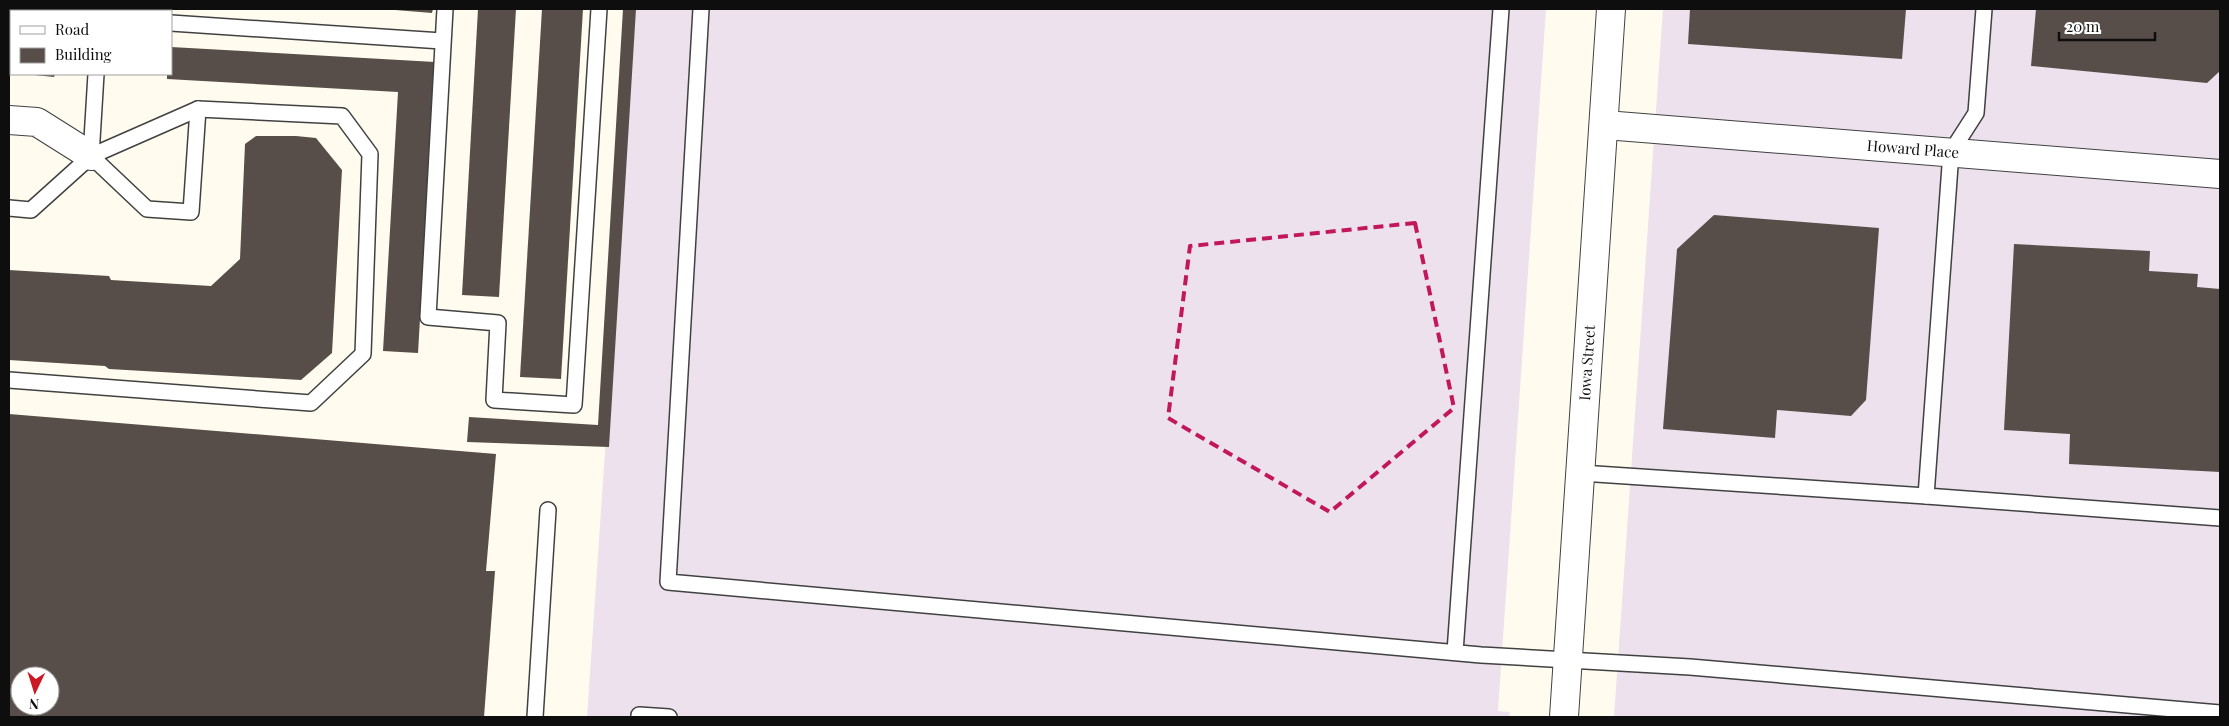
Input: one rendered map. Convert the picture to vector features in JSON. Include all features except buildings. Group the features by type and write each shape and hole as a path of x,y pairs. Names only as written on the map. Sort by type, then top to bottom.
{"street":[{"name":"Iowa Street","path":"1564,717 1612,9"},
{"path":"9,120 37,122 91,156"},
{"name":"Howard Place","path":"1605,125 2220,174"}],"lane":[{"path":"445,9 428,317 498,323 494,400 574,405 599,9"},
{"path":"701,9 668,582 1455,652 1690,667 2220,713"},
{"path":"1455,652 1501,9"},
{"path":"1926,496 1951,152 1976,113 1984,9"},
{"path":"172,22 442,41"},
{"path":"91,156 96,75"},
{"path":"91,156 147,209 192,212 198,110"},
{"path":"9,208 31,210 91,156 198,110 342,116 370,154 363,354 312,403 9,380"},
{"path":"1581,474 1926,496 2220,518"},
{"path":"535,717 548,510"},
{"path":"639,717 639,715 669,717"}],"highlighted area":[{"path":"1415,223 1454,408 1330,512 1168,418 1190,246"}],"shaded area":[{"path":"635,9 1546,9 1498,711 1510,712 1509,717 587,717"},
{"path":"1663,9 2220,9 2220,717 1614,717"}]}
